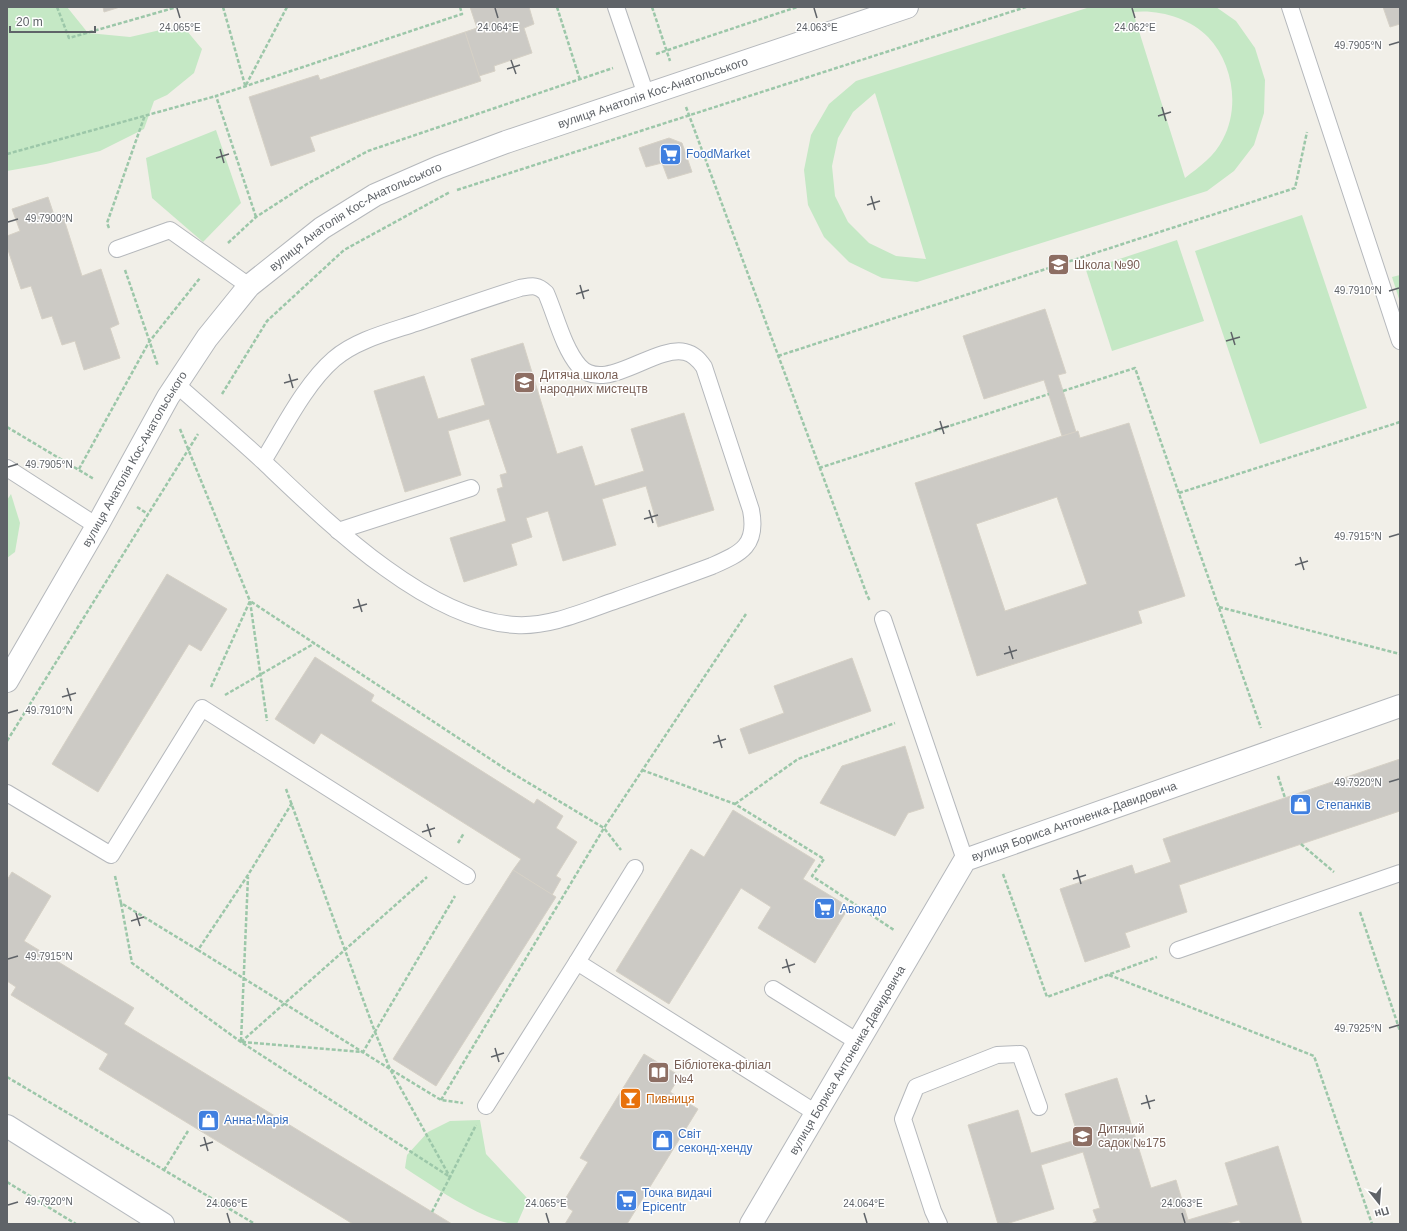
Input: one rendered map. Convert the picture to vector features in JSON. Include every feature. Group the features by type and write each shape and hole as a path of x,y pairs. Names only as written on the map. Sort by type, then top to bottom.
{"street":[{"name":"вулиця Анатолія Кос-Анатольського","path":"7,681 97,526 176,384 208,338 249,286 322,228 375,195 439,167 506,142 646,94 907,7"},
{"name":"вулиця Бориса Антоненка-Давидовича","path":"751,1224 965,860 1400,706"},
{"path":"7,1126 163,1224"}],"lane":[{"path":"616,7 646,94"},
{"path":"1290,7 1400,341"},
{"path":"117,249 170,230 249,286"},
{"path":"176,384 263,461 338,531 370,556 442,604 470,616 495,623 517,625 539,624 562,619 712,566 741,551 748,544 752,536 753,523 751,510 704,367 696,357 686,352 672,350 616,373 597,375 588,372 580,367 572,356 546,293 540,287 532,286 520,288 382,334 354,346 334,359 318,375 301,398 263,461"},
{"path":"7,468 97,526"},
{"path":"338,531 471,488"},
{"path":"883,619 965,860"},
{"path":"7,793 111,855 202,708 467,876"},
{"path":"486,1106 635,868"},
{"path":"1178,950 1400,873"},
{"path":"577,962 816,1113"},
{"path":"773,989 858,1042"},
{"path":"939,1224 933,1211 903,1119 916,1087 997,1055 1020,1054 1039,1107"}],"path":[{"path":"58,7 69,38 177,7"},
{"path":"222,7 246,86"},
{"path":"246,86 287,7"},
{"path":"7,154 216,96 462,14 460,7"},
{"path":"557,7 580,80"},
{"path":"652,7 662,37"},
{"path":"79,469 150,342 223,247 256,217 306,184 368,151 797,7"},
{"path":"681,118 1026,7"},
{"path":"677,84 866,595 883,619"},
{"path":"216,96 256,217"},
{"path":"778,356 1294,188 1308,126"},
{"path":"1063,391 1135,368 1270,752"},
{"path":"819,468 1049,394"},
{"path":"1179,493 1400,422"},
{"path":"7,427 79,469 148,514"},
{"path":"202,708 250,601 507,770 604,828 635,868"},
{"path":"1219,606 1400,654"},
{"path":"441,1100 604,828 746,614"},
{"path":"202,708 315,644"},
{"path":"735,804 798,759 916,715"},
{"path":"642,770 735,804 824,860 812,876 915,944"},
{"path":"198,950 248,875 292,803"},
{"path":"1301,844 1353,889 1400,1031"},
{"path":"994,849 1047,997 1178,950"},
{"path":"111,855 132,963 241,1042 450,1177"},
{"path":"241,1042 444,862"},
{"path":"241,1042 248,875"},
{"path":"363,1052 467,876"},
{"path":"121,903 390,1069 450,1177"},
{"path":"1109,975 1314,1056 1372,1224"},
{"path":"241,1042 363,1052"},
{"path":"7,1077 255,1224"},
{"path":"432,1212 486,1106"},
{"path":"164,1170 188,1131"},
{"path":"7,1182 76,1224"}],"green space":[{"path":"7,7 67,7 88,33 130,37 182,25 202,49 194,73 167,95 154,101 144,129 100,151 46,164 7,171"},
{"path":"1090,7 1216,7 1236,21 1255,48 1265,80 1264,113 1254,145 1234,171 1207,191 917,282 882,278 849,262 824,237 808,205 804,170 811,135 829,104 856,81","holes":["1143,11 1173,16 1201,30 1217,48 1228,72 1232,100 1231,113 1223,139 1216,151 1185,178 1133,12","875,93 926,259 896,256 869,243 848,222 835,196 832,166 838,138 853,112"]},
{"path":"216,130 241,203 203,242 152,198 146,158"},
{"path":"1302,215 1367,408 1260,444 1195,251"},
{"path":"1177,240 1204,321 1112,351 1086,270"},
{"path":"1400,275 1400,302 1392,277"},
{"path":"11,494 20,523 15,552 7,558 7,500"},
{"path":"480,1120 486,1154 528,1199 517,1224 490,1218 475,1211 405,1168 407,1155 428,1132 450,1121"}],"building":[{"path":"103,7 120,7 104,12"},
{"path":"470,7 529,7 534,24 524,28 532,53 494,66 495,71 479,76 465,32 477,28"},
{"path":"1383,7 1400,7 1400,24 1390,27"},
{"path":"465,32 481,81 310,137 315,151 271,166 249,97 318,75 320,80"},
{"path":"669,138 682,143 692,172 668,179 662,163 646,167 639,148"},
{"path":"48,197 55,218 63,216 82,276 101,269 119,324 110,328 120,358 84,370 75,341 62,345 52,316 42,319 31,286 21,289 7,247 7,236 20,231 12,209"},
{"path":"1045,309 1066,373 1058,375 1076,432 1062,436 1044,380 984,399 963,336"},
{"path":"523,343 557,454 582,446 595,486 644,471 631,429 684,413 714,510 658,527 646,486 602,499 616,545 563,561 548,511 526,518 532,537 511,544 517,565 464,582 450,538 506,521 497,489 503,487 500,475 507,473 489,419 448,431 461,475 405,492 374,391 424,376 438,419 485,405 471,359"},
{"path":"1129,423 1185,596 1138,611 1142,623 977,676 915,483 1078,431 1080,438","holes":["1057,497 1087,584 1005,611 976,524"]},
{"path":"167,574 227,609 201,651 189,644 98,792 52,764"},
{"path":"315,657 374,695 371,701 534,804 537,799 563,816 556,828 577,842 556,876 561,879 552,895 513,870 521,859 321,733 314,744 275,719"},
{"path":"852,658 871,711 749,754 740,729 784,713 774,686"},
{"path":"905,746 924,808 908,813 895,836 820,803 842,766"},
{"path":"1400,759 1400,811 1179,885 1187,912 1125,933 1130,947 1085,962 1060,889 1132,865 1135,874 1171,862 1163,839"},
{"path":"733,810 815,860 803,879 849,907 815,963 758,928 771,907 741,888 669,1004 616,971 691,849 704,857"},
{"path":"513,870 556,897 436,1086 393,1059"},
{"path":"12,872 51,896 24,941 134,1008 124,1024 452,1224 353,1224 99,1069 108,1054 11,995 16,987 7,981 7,880"},
{"path":"644,1054 680,1076 670,1092 698,1109 627,1224 565,1224 573,1211 562,1204 588,1162 580,1158"},
{"path":"1117,1078 1151,1188 1176,1180 1188,1220 1238,1205 1225,1163 1278,1146 1302,1224 1241,1224 1239,1220 1225,1224 1091,1224 1097,1221 1093,1210 1100,1208 1083,1152 1041,1165 1054,1209 1006,1224 998,1224 968,1125 1018,1110 1031,1153 1079,1139 1065,1094"}],"place":[{"name":"FoodMarket","path":"670,154"},
{"name":"Школа №90","path":"1059,265"},
{"name":"Дитяча школа народних мистецтв","path":"525,382"},
{"name":"Степанків","path":"1301,805"},
{"name":"Авокадо","path":"825,909"},
{"name":"Бібліотека-філіал №4","path":"659,1072"},
{"name":"Пивниця","path":"630,1099"},
{"name":"Анна-Марія","path":"208,1120"},
{"name":"Дитячий садок №175","path":"1083,1136"},
{"name":"Світ секонд-хенду","path":"663,1141"},
{"name":"Точка видачі Epicentr","path":"627,1200"}]}
